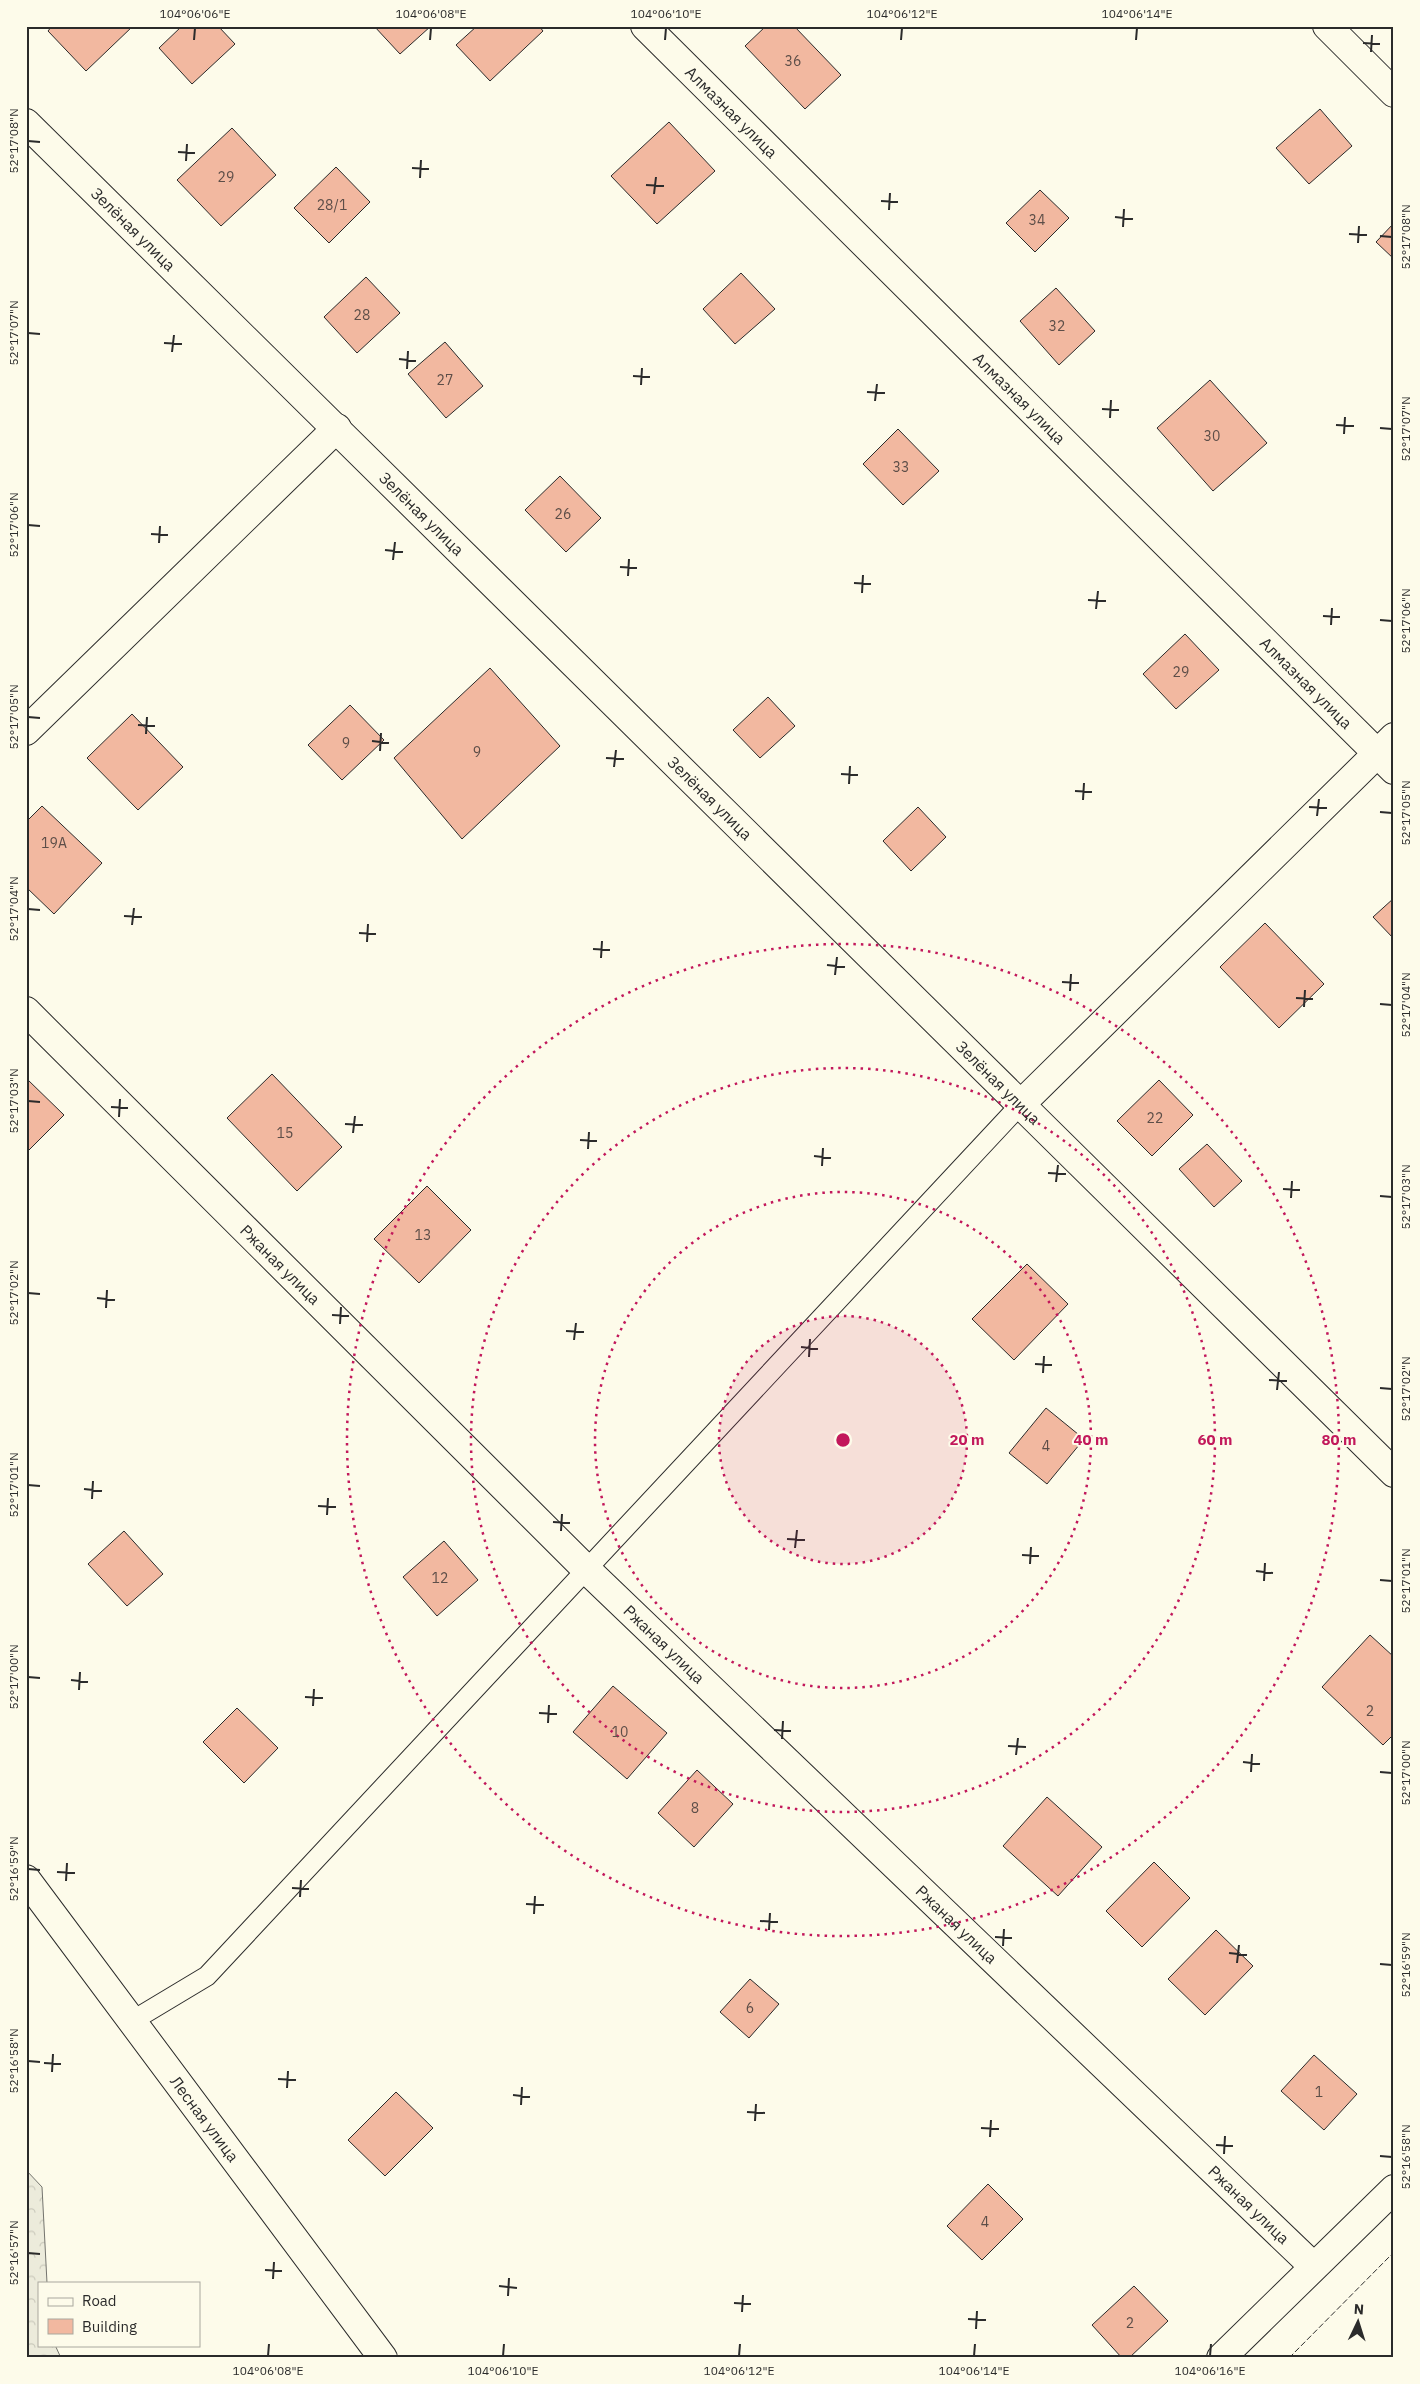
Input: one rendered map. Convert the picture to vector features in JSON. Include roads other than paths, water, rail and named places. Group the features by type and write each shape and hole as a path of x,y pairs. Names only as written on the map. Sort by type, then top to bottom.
{"street":[{"name":"Алмазная улица","path":"645,26 1388,753"},
{"path":"1327,26 1394,93"},
{"name":"Зелёная улица","path":"26,123 1394,1473"},
{"path":"26,731 337,428"},
{"path":"1021,1104 1388,753"},
{"name":"Ржаная улица","path":"26,1011 587,1570 1313,2266"},
{"name":"Лесная улица","path":"26,1880 383,2358"},
{"path":"1221,2358 1313,2266 1394,2189"}],"lane":[{"path":"132,2021 207,1976 1021,1104"}]}
